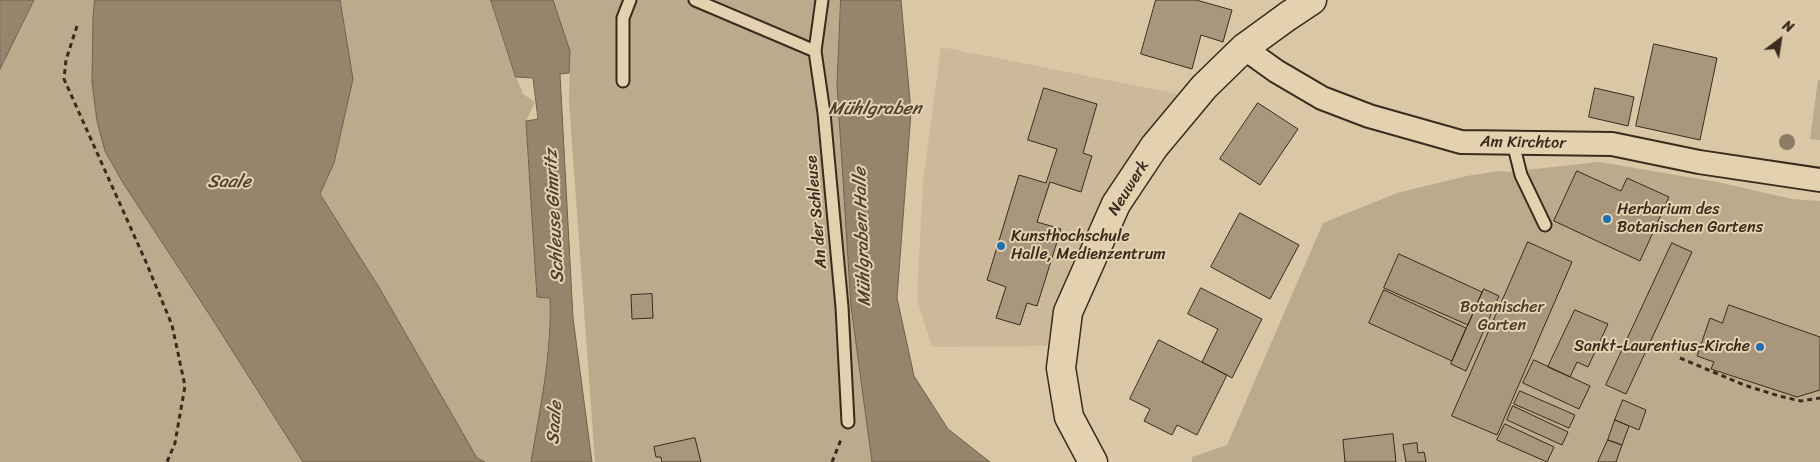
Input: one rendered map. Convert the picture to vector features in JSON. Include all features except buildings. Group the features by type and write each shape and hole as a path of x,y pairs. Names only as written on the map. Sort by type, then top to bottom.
{"street":[{"name":"Neuwerk","path":"1093,462 1069,417 1061,368 1068,312 1116,204 1154,148 1204,87 1244,48 1312,0"},
{"name":"Am Kirchtor","path":"1244,48 1276,71 1322,98 1369,116 1461,142 1612,144 1699,162 1820,180"}],"lane":[{"path":"623,81 623,18 630,0"},
{"path":"695,0 816,51"},
{"name":"An der Schleuse","path":"822,0 816,51 824,112 842,307 848,422"},
{"path":"1512,143 1520,175 1545,225"}],"path":[{"path":"77,26 66,60 64,79 146,262 172,325 185,386 175,443 167,462"},
{"path":"1680,358 1744,386 1801,401 1820,398"},
{"path":"832,462 848,422"}],"shaded area":[{"name":"Kunsthochschule Halle, Medienzentrum","path":"941,47 1188,96 1145,142 1107,192 1053,314 1047,346 932,347 917,299 923,181"}],"green space":[{"path":"34,0 95,0 92,82 97,121 105,151 123,184 211,317 303,462 0,462 0,69"},
{"path":"340,0 491,0 523,94 535,102 526,121 537,297 550,297 550,318 544,380 531,462 485,462 477,458 380,289 320,194 334,163 353,79"},
{"path":"553,0 841,0 837,85 851,306 872,462 595,462 569,102 570,51"},
{"path":"1818,80 1820,80 1820,140 1810,139"},
{"name":"Botanischer Garten","path":"1599,162 1717,182 1792,199 1820,201 1820,338 1729,305 1722,323 1710,319 1697,356 1714,362 1711,369 1797,397 1820,390 1820,462 1192,462 1192,457 1227,445 1323,223 1397,193 1467,176"}],"water":[{"path":"0,0 34,0 0,69"},
{"name":"Saale","path":"95,0 340,0 353,79 334,163 320,194 380,289 477,458 485,462 303,462 123,183 105,151 97,121 92,82"},
{"name":"Schleuse Gimritz","path":"491,0 553,0 570,51 569,73 560,74 573,318 592,462 531,462 545,380 550,319 550,298 537,297 526,121 538,119 533,78 516,77"},
{"name":"Mühlgraben","path":"841,0 901,0 911,112 897,298 914,376 948,429 990,462 872,462 851,306 837,85"}],"place":[{"name":"Herbarium des Botanischen Gartens","path":"1607,219"},
{"name":"Kunsthochschule Halle, Medienzentrum","path":"1001,246"},
{"name":"Sankt-Laurentius-Kirche","path":"1760,347"}],"water label":[{"name":"Mühlgraben Halle","path":"863,237"}]}
